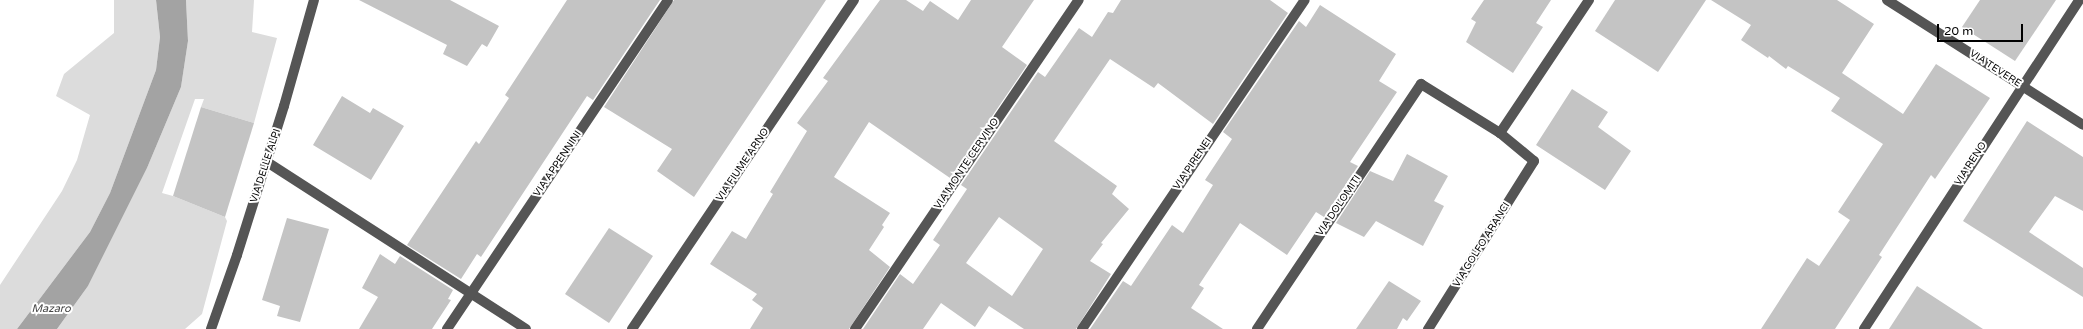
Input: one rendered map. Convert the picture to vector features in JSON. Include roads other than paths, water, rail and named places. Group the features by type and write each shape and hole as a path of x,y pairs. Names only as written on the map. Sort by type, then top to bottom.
{"street":[{"name":"VIA DELLE ALPI","path":"211,329 267,162 314,0"},
{"name":"VIA APPENNINI","path":"447,329 668,0"},
{"name":"VIA FIUME ARNO","path":"632,329 854,0"},
{"name":"VIA MONTE CERVINO","path":"855,329 1079,0"},
{"name":"VIA PIRENEI","path":"1082,329 1305,0"},
{"path":"1500,133 1589,0"},
{"name":"VIA TEVERE","path":"1886,0 2083,125"},
{"name":"VIA RENO","path":"1864,329 2079,0"},
{"name":"VIA DOLOMITI","path":"1257,329 1421,84 1500,133"},
{"name":"VIA GOLFO ARANCI","path":"1428,329 1534,161 1500,133"},
{"path":"267,162 526,329"}],"water":[{"name":"Mazaro","path":"156,0 186,0 188,41 181,87 147,168 88,286 57,329 17,329 90,232 110,193 156,70 160,37"}]}
